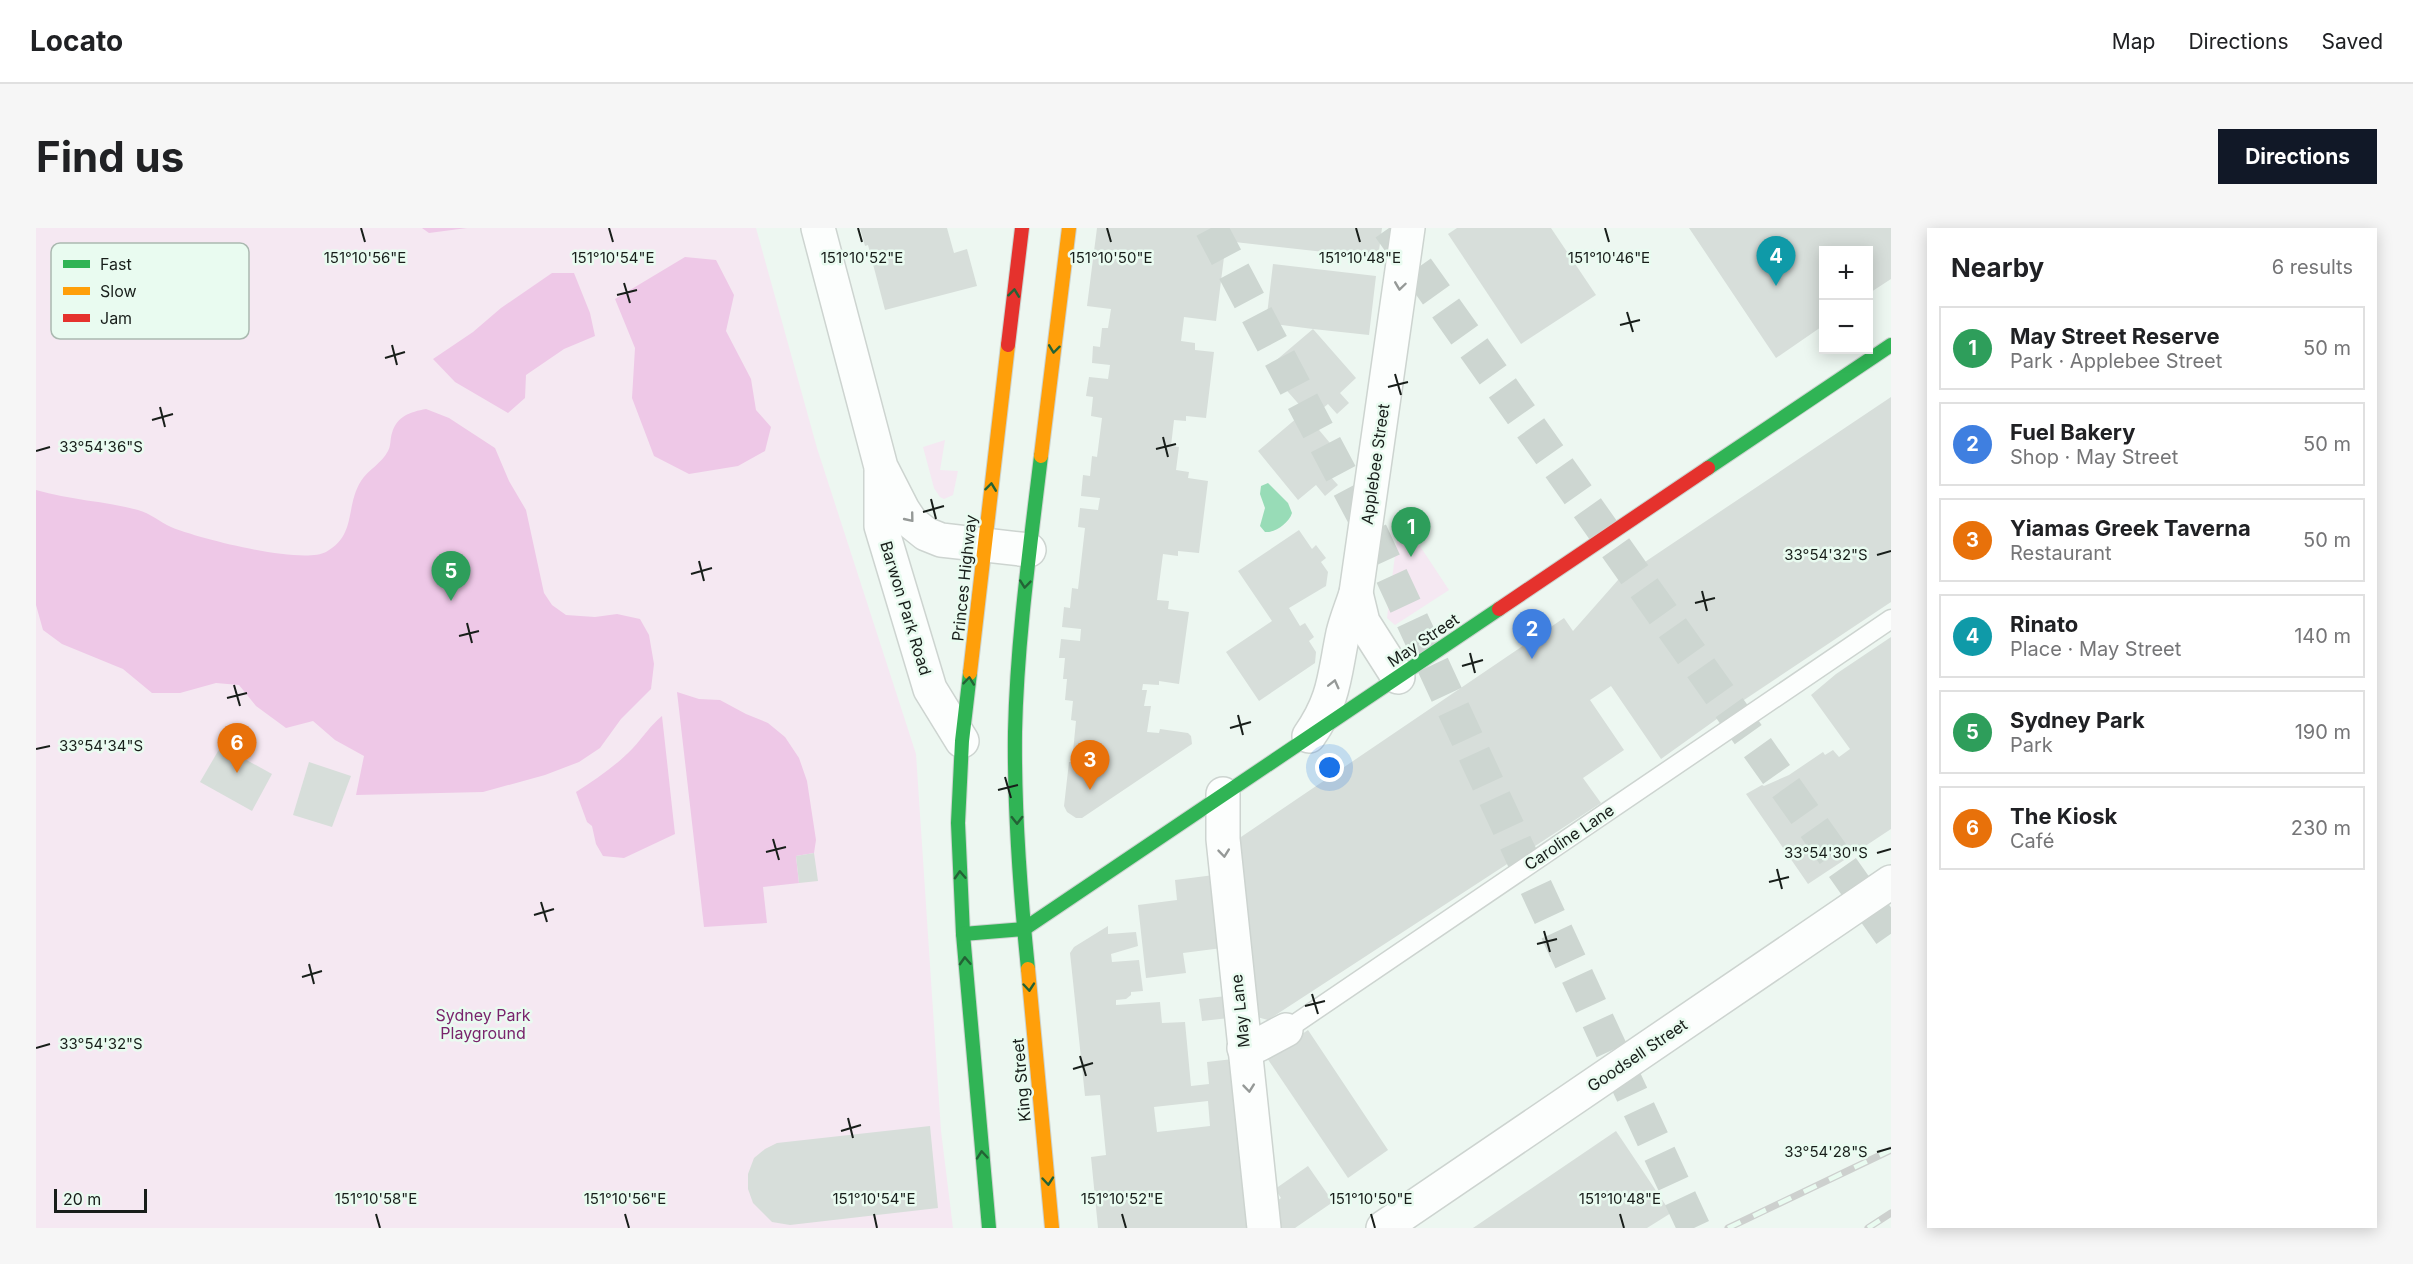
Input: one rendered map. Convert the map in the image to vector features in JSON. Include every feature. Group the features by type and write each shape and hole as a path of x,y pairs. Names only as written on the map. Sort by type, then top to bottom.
{"main road":[{"name":"Princes Highway","path":"963,934 958,823 962,741 1022,228"},
{"path":"1024,929 1016,824 1015,732 1020,630 1069,228"},
{"name":"May Street","path":"963,934 1024,929 1891,345"},
{"name":"King Street","path":"1024,929 1052,1228"},
{"path":"963,934 989,1228"}],"street":[{"name":"Barwon Park Road","path":"818,228 881,467 912,522 926,534 941,540 1029,550"},
{"name":"Applebee Street","path":"1309,736 1331,697 1343,633 1356,593 1412,231"},
{"name":"Barwon Park Road","path":"881,467 881,526 930,689 962,741"},
{"path":"900,589 903,568 929,545 941,540"},
{"name":"Applebee Street","path":"1356,593 1363,622 1398,677"},
{"name":"May Lane","path":"1223,794 1223,839 1264,1228"},
{"name":"Goodsell Street","path":"1383,1228 1891,882"},
{"name":"Caroline Lane","path":"1244,1048 1258,1045 1286,1030"}],"lane":[{"name":"Caroline Lane","path":"1286,1030 1891,619"}],"green space":[{"name":"Sydney Park Playground","path":"36,228 756,228 817,448 916,754 941,1131 953,1228 36,1228"},
{"path":"945,440 940,470 958,471 953,495 944,499 934,488 923,447"},
{"path":"1404,522 1449,590 1395,625 1387,618 1399,524"}],"shaded area":[{"path":"422,228 467,228 429,233"},
{"path":"685,257 716,260 734,295 726,331 751,379 756,410 771,427 765,451 738,466 689,474 654,456 632,398 635,348 615,299"},
{"path":"552,273 574,273 590,313 595,336 564,349 526,375 525,398 508,413 455,382 433,359 473,332 501,308"},
{"path":"426,409 449,418 495,448 509,481 526,510 544,593 552,605 566,615 595,617 617,614 640,619 649,635 654,664 651,689 621,719 600,748 579,762 545,775 483,792 356,795 364,756 335,740 313,721 286,728 256,706 239,685 216,683 180,693 152,693 123,669 62,644 43,630 36,605 36,490 138,510 184,532 225,543 273,553 313,555 326,552 342,537 356,491 364,477 388,451 397,422 410,413"},
{"path":"1268,483 1288,503 1292,513 1281,527 1265,532 1260,526 1265,508 1260,494 1261,486"},
{"path":"677,692 699,699 720,700 768,723 785,737 799,758 807,781 816,840 814,853 796,856 799,883 763,887 767,923 704,927"},
{"path":"662,716 675,834 624,858 603,856 576,792 620,761"}],"building":[{"path":"860,228 947,228 954,253 967,249 977,286 885,310 868,245 865,246"},
{"path":"1097,228 1382,228 1378,258 1226,241 1216,321 1184,317 1181,341 1195,343 1195,350 1214,352 1206,418 1186,416 1186,421 1174,420 1171,446 1179,447 1176,470 1189,472 1188,478 1208,481 1199,553 1178,551 1178,556 1163,554 1157,600 1169,601 1168,609 1189,612 1179,684 1159,681 1159,685 1143,684 1142,690 1147,690 1144,706 1151,706 1147,732 1159,733 1160,729 1188,733 1192,744 1082,818 1076,818 1067,812 1064,806 1076,721 1071,720 1073,701 1065,700 1067,679 1063,679 1065,658 1059,658 1061,639 1080,641 1081,629 1062,627 1064,607 1070,608 1072,588 1078,589 1085,528 1078,527 1080,508 1098,510 1100,498 1081,496 1083,475 1090,476 1092,456 1097,457 1102,418 1091,416 1093,397 1086,396 1089,377 1108,379 1110,365 1092,363 1093,346 1100,347 1102,328 1108,328 1111,309 1087,306"},
{"path":"1457,228 1551,228 1596,295 1521,344 1448,234"},
{"path":"1689,228 1891,228 1891,279 1873,291 1873,246 1819,246 1819,328 1776,358"},
{"path":"1273,264 1376,276 1369,335 1266,323"},
{"path":"1313,329 1356,378 1340,393 1349,403 1337,414 1328,404 1311,418 1267,368"},
{"path":"1891,397 1891,602 1735,706 1661,759 1611,686 1590,700 1624,750 1583,778 1601,803 1268,1020 1257,1017 1238,839 1564,618 1573,631 1618,580"},
{"path":"1304,412 1345,461 1329,475 1338,485 1325,496 1316,485 1298,500 1258,451"},
{"path":"1299,530 1312,549 1316,545 1326,558 1321,562 1328,572 1326,586 1289,608 1300,626 1305,623 1314,637 1309,641 1316,652 1315,663 1259,701 1226,652 1272,621 1238,571"},
{"path":"1891,637 1891,829 1808,884 1746,794 1789,775 1823,752 1825,755 1833,750 1839,757 1850,749 1811,695 1836,674"},
{"path":"221,746 272,774 252,811 200,782"},
{"path":"309,762 351,776 332,827 293,815"},
{"path":"814,853 818,881 799,883 796,856"},
{"path":"1214,875 1222,948 1183,953 1186,973 1146,978 1138,905 1177,900 1175,880"},
{"path":"1108,926 1108,934 1136,932 1138,946 1111,954 1112,962 1139,960 1143,991 1131,992 1126,999 1116,1000 1116,1005 1160,1002 1162,1023 1185,1022 1191,1086 1209,1084 1207,1062 1233,1059 1251,1228 1098,1228 1091,1157 1106,1155 1100,1095 1085,1096 1070,953 1074,947","holes":["1208,1101 1210,1126 1157,1132 1154,1107"]},
{"path":"1227,996 1229,1018 1202,1021 1199,999"},
{"path":"1308,1030 1388,1150 1348,1178 1267,1058"},
{"path":"930,1126 938,1208 790,1225 772,1222 753,1203 748,1189 748,1174 754,1158 777,1143"},
{"path":"1616,1131 1671,1213 1647,1228 1473,1228"},
{"path":"1308,1166 1333,1202 1295,1228 1280,1228 1277,1201 1281,1198 1275,1189"}],"tunnel":[{"path":"1211,228 1368,525 1694,1228"},
{"path":"1389,228 1891,936"}],"railway":[{"path":"1728,1228 1891,1150"},
{"path":"1868,1228 1891,1213"}],"traffic: fast":[{"path":"1708,468 1891,345"},
{"path":"1028,969 1018,850 1015,732 1021,628 1041,456"},
{"path":"963,934 1024,929 1499,609"},
{"path":"970,673 962,741 958,823 963,934 989,1228"}],"traffic: slow":[{"path":"1041,456 1069,228"},
{"path":"970,673 1008,345"},
{"path":"1028,969 1052,1228"}],"traffic: jam":[{"path":"1008,345 1022,228"},
{"path":"1499,609 1708,468"}],"place":[{"name":"Rinato","path":"1776,286"},
{"name":"May Street Reserve","path":"1411,557"},
{"name":"Sydney Park","path":"451,601"},
{"name":"Fuel Bakery","path":"1532,659"},
{"name":"The Kiosk","path":"237,773"},
{"name":"Yiamas Greek Taverna","path":"1090,790"}]}
